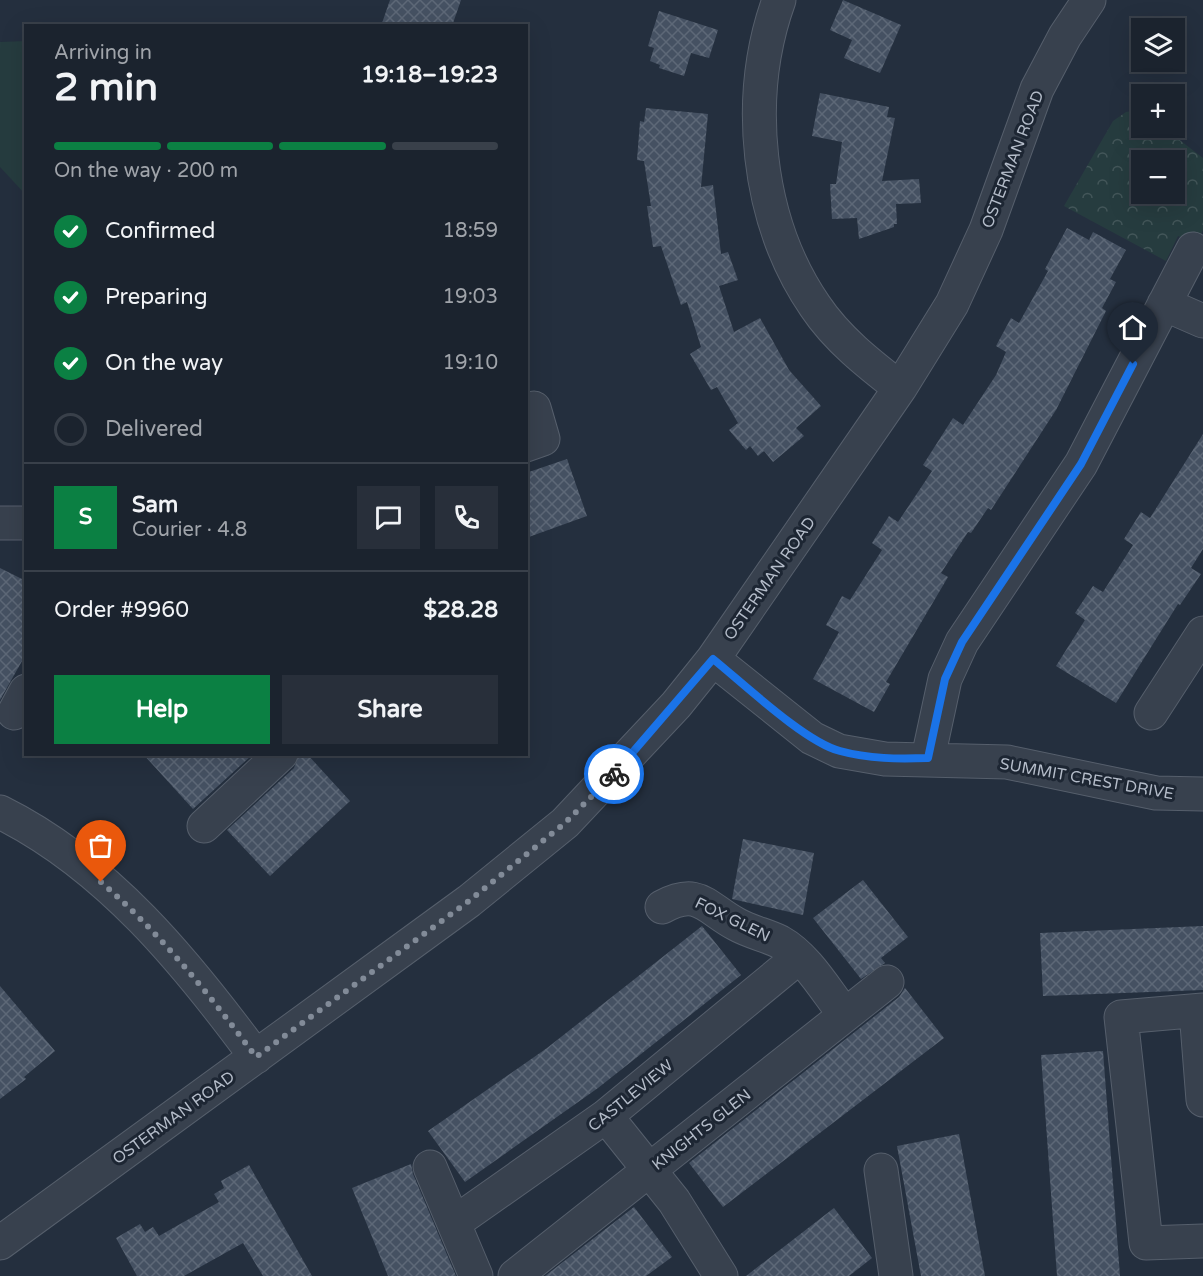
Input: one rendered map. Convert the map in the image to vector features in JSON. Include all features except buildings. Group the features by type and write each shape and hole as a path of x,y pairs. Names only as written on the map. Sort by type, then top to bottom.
{"street":[{"path":"779,0 771,21 759,97 761,155 773,217 796,272 815,307 852,349 900,388"},
{"name":"OSTERMAN ROAD","path":"0,1243 469,901 565,823 627,760 713,659 900,388 952,304 986,230 1037,89 1065,36 1089,0"},
{"path":"928,758 945,679 962,642 1081,464 1193,249"},
{"path":"1164,304 1203,321"},
{"path":"528,408 534,408 543,439 528,444"},
{"path":"0,523 24,523"},
{"path":"1151,713 1203,633"},
{"name":"SUMMIT CREST DRIVE","path":"713,659 812,738 839,751 885,759 928,758 1007,762 1156,793 1203,794"},
{"path":"204,826 279,756"},
{"path":"0,812 74,858 129,906 176,955 256,1057"},
{"name":"FOX GLEN","path":"662,907 681,898 704,902 734,923 779,941 799,957 845,1014"},
{"name":"CASTLEVIEW","path":"454,1223 606,1116 799,957"},
{"name":"KNIGHTS GLEN","path":"516,1276 887,982"},
{"path":"1203,1100 1200,1011 1122,1017 1146,1243 1203,1241"},
{"path":"606,1116 674,1201 721,1276"},
{"path":"430,1167 476,1276"},
{"path":"881,1170 895,1276"}],"green space":[{"path":"24,41 24,193 0,167 0,42"},
{"path":"1131,111 1131,138 1177,138 1203,158 1203,230 1196,244 1178,236 1166,261 1064,206 1113,121"}],"way so far":[{"path":"101,882 129,906 176,955 256,1057 469,901 565,823 614,774"}],"route":[{"path":"614,774 676,705 713,659 812,738 839,751 885,759 928,758 945,679 962,642 1081,464 1133,364"}]}
